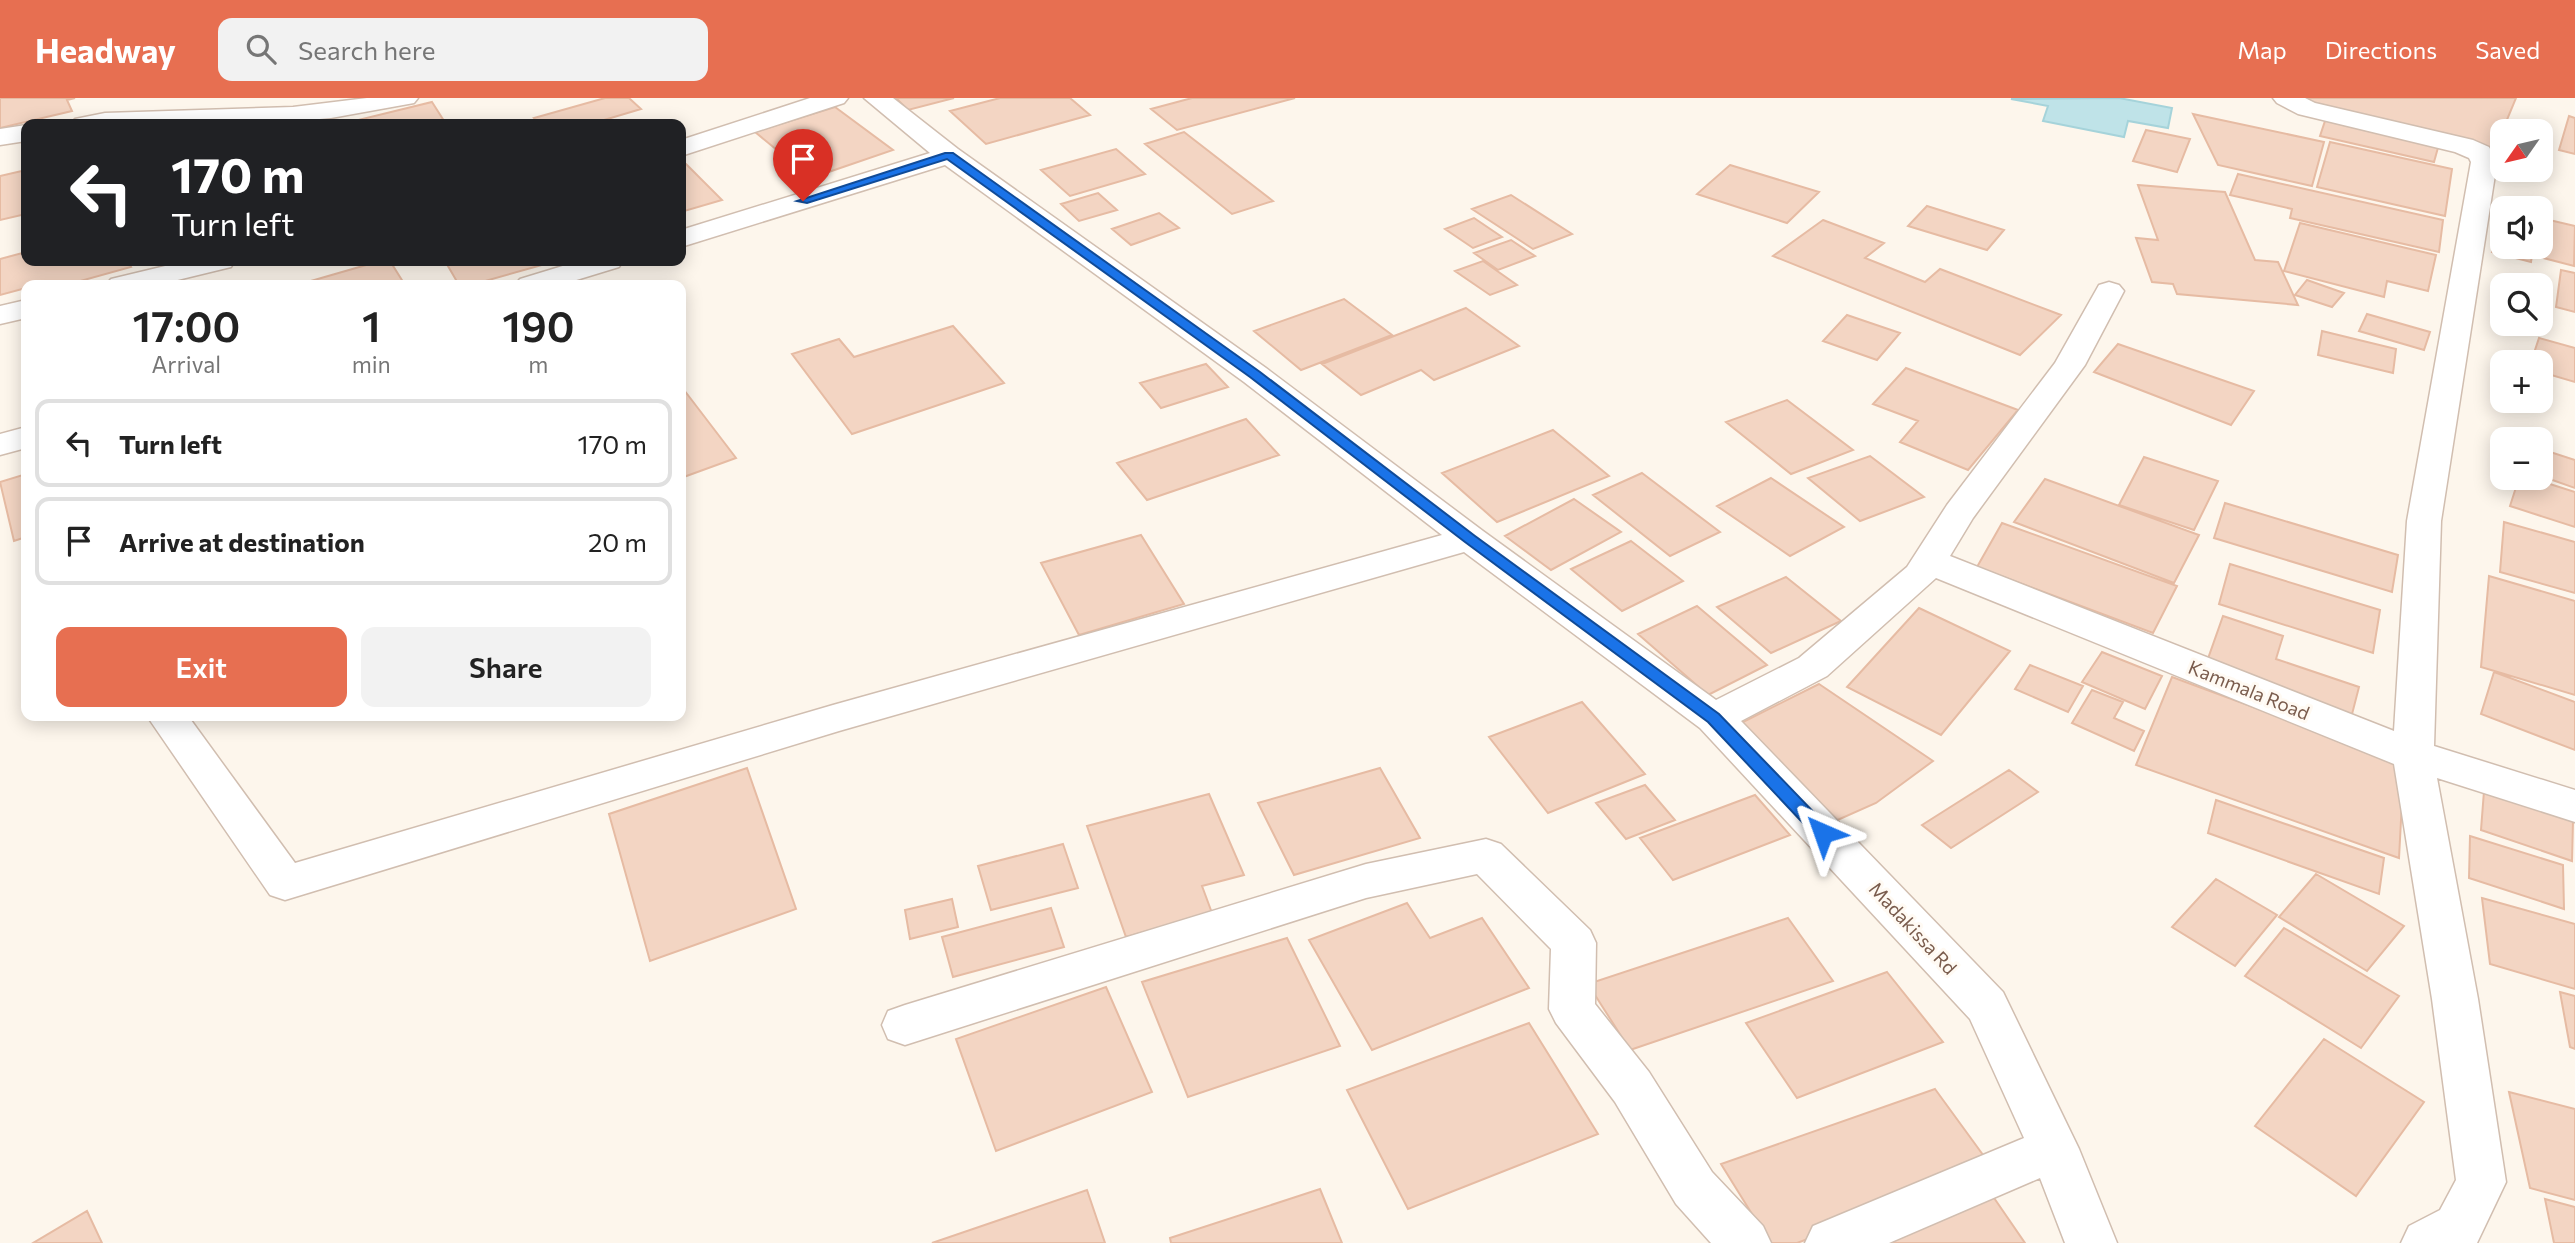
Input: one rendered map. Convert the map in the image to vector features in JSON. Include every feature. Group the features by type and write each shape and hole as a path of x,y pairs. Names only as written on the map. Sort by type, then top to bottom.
{"street":[{"path":"324,98 326,102 344,99 369,106"},
{"path":"177,119 286,116 369,106 405,98"},
{"path":"686,146 835,98"},
{"name":"Madakissa Rd","path":"877,98 949,155 1255,374 1470,539 1714,718 1987,1006 2054,1149 2091,1243"},
{"path":"2286,98 2307,109 2463,146 2480,153 2484,162 2424,521 2413,755 2455,999 2481,1182 2455,1238"},
{"path":"0,137 21,134"},
{"path":"686,237 949,155"},
{"path":"142,280 200,266"},
{"path":"546,280 593,266"},
{"path":"1714,718 1813,667 1920,575 1959,513 2070,365 2109,291"},
{"path":"0,315 21,310"},
{"path":"0,445 21,439"},
{"path":"171,721 285,883 833,719 1470,539"},
{"name":"Kammala Road","path":"1928,561 2413,755 2575,806"},
{"path":"905,1025 1366,881 1486,856 1574,943 1572,1009 1632,1087 1694,1188 1745,1243"},
{"path":"1831,1243 2054,1149"}],"water":[{"path":"2119,98 2172,108 2168,128 2128,121 2124,137 2043,121 2048,106 2011,99"}],"building":[{"path":"0,98 75,98 67,100 72,111 38,119 21,119 21,123 0,128"},
{"path":"605,98 629,98 641,109 607,119 534,118"},
{"path":"896,98 954,98 908,110"},
{"path":"1000,98 1070,98 1090,115 986,144 950,111"},
{"path":"1192,98 1295,98 1177,130 1151,109"},
{"path":"2302,98 2516,98 2507,119 2490,119 2490,150 2299,102"},
{"path":"432,102 443,119 362,119"},
{"path":"835,107 893,150 811,178 755,132"},
{"path":"2193,114 2324,142 2312,186 2218,165"},
{"path":"2569,116 2575,118 2575,154 2559,150"},
{"path":"2326,118 2439,144 2434,162 2320,136"},
{"path":"2146,130 2190,139 2177,172 2133,161"},
{"path":"1184,132 1273,201 1232,214 1145,144"},
{"path":"2330,142 2452,169 2445,216 2317,187"},
{"path":"1116,149 1145,174 1070,196 1041,170"},
{"path":"686,164 722,200 686,211"},
{"path":"1730,165 1819,192 1787,223 1697,194"},
{"path":"21,171 21,215 0,220 0,176"},
{"path":"2238,174 2443,220 2439,252 2290,218 2292,209 2230,195"},
{"path":"2138,185 2225,192 2255,260 2278,262 2298,305 2177,294 2173,284 2152,282 2136,238 2158,240"},
{"path":"1098,193 1117,210 1079,221 1061,204"},
{"path":"1511,195 1572,234 1533,249 1472,209"},
{"path":"1927,206 2004,230 1987,250 1908,226"},
{"path":"1159,213 1179,228 1131,245 1112,229"},
{"path":"1474,218 1502,237 1473,248 1445,229"},
{"path":"1823,220 1884,243 1865,258 1925,282 1940,269 2061,315 2020,355 1773,256"},
{"path":"2553,221 2575,226 2574,266 2547,259 2553,259"},
{"path":"2300,223 2436,255 2428,291 2387,281 2384,297 2284,271"},
{"path":"1511,240 1535,256 1498,270 1474,253"},
{"path":"21,253 21,266 131,267 84,280 21,280 21,289 0,295 0,259"},
{"path":"1483,261 1517,285 1490,295 1455,271"},
{"path":"363,266 393,266 402,280 314,280"},
{"path":"448,266 538,266 489,280 456,280"},
{"path":"2561,270 2575,273 2575,312 2556,307"},
{"path":"2307,280 2344,293 2332,307 2295,295"},
{"path":"1344,299 1392,335 1301,370 1254,331"},
{"path":"1466,308 1519,346 1434,380 1421,370 1361,395 1322,364"},
{"path":"2367,314 2430,332 2424,350 2359,331"},
{"path":"1847,315 1900,333 1877,360 1823,341"},
{"path":"953,326 1004,383 852,434 792,354 839,339 854,357"},
{"path":"2322,331 2396,349 2393,373 2318,355"},
{"path":"2539,338 2575,348 2575,382 2553,376 2553,350 2535,350"},
{"path":"2118,344 2254,391 2231,425 2094,372"},
{"path":"1206,364 1228,387 1161,408 1140,383"},
{"path":"1906,368 2018,410 1968,470 1900,442 1918,421 1873,404"},
{"path":"686,393 736,458 686,476"},
{"path":"1787,400 1853,450 1791,474 1726,422"},
{"path":"1246,419 1279,455 1147,500 1117,463"},
{"path":"1553,430 1609,476 1497,522 1442,473"},
{"path":"2553,453 2575,460 2575,488 2553,480"},
{"path":"1870,456 1924,497 1860,521 1808,478"},
{"path":"2144,457 2218,481 2194,530 2119,505"},
{"path":"1642,473 1720,532 1670,556 1593,495"},
{"path":"21,476 21,539 14,541 0,482"},
{"path":"1771,478 1844,527 1790,556 1717,506"},
{"path":"2045,479 2199,535 2174,583 2014,522"},
{"path":"2553,485 2575,492 2575,527 2510,506 2515,490 2553,490"},
{"path":"1574,499 1621,532 1551,570 1505,536"},
{"path":"2225,503 2398,555 2392,592 2214,538"},
{"path":"2504,522 2575,542 2575,593 2500,572"},
{"path":"2002,523 2177,586 2153,633 1977,567"},
{"path":"1141,535 1184,604 1079,635 1041,563"},
{"path":"1631,541 1683,581 1622,611 1571,569"},
{"path":"2230,564 2380,610 2373,653 2219,604"},
{"path":"2489,576 2575,601 2575,695 2481,667"},
{"path":"1786,577 1841,621 1771,653 1717,607"},
{"path":"1697,606 1767,665 1708,695 1638,634"},
{"path":"1919,608 2010,651 1941,735 1847,687"},
{"path":"2223,616 2283,636 2276,659 2359,687 2350,722 2204,670"},
{"path":"2102,652 2162,676 2145,709 2082,682"},
{"path":"2030,665 2083,686 2068,712 2015,689"},
{"path":"2494,672 2575,702 2575,750 2481,714"},
{"path":"2172,677 2404,763 2399,858 2136,765"},
{"path":"1819,684 1933,761 1876,803 1833,822 1735,726"},
{"path":"2092,690 2123,702 2114,718 2144,731 2134,751 2072,723"},
{"path":"1582,702 1645,774 1548,813 1489,737"},
{"path":"747,768 796,909 650,961 609,814"},
{"path":"1380,768 1420,838 1294,875 1258,803"},
{"path":"2009,770 2038,792 1951,848 1922,825"},
{"path":"1645,785 1675,820 1626,839 1596,803"},
{"path":"2484,791 2573,821 2572,861 2481,830"},
{"path":"1209,794 1244,875 1202,886 1212,913 1126,937 1087,826"},
{"path":"1755,795 1790,835 1673,880 1640,838"},
{"path":"2216,800 2384,858 2379,894 2208,833"},
{"path":"2470,836 2563,865 2564,909 2469,878"},
{"path":"1063,844 1078,888 991,910 978,866"},
{"path":"2316,874 2404,926 2367,971 2279,917"},
{"path":"2216,879 2277,915 2235,966 2172,927"},
{"path":"2482,898 2575,924 2575,989 2490,964"},
{"path":"952,899 958,927 910,939 905,910"},
{"path":"1407,903 1430,938 1482,918 1529,988 1372,1050 1309,940"},
{"path":"1051,908 1064,947 953,977 942,937"},
{"path":"1788,918 1833,981 1630,1050 1588,984"},
{"path":"2284,928 2399,996 2361,1048 2245,976"},
{"path":"1287,938 1340,1046 1188,1097 1142,982"},
{"path":"1887,972 1943,1042 1797,1098 1746,1023"},
{"path":"1106,987 1152,1092 996,1151 956,1039"},
{"path":"2560,992 2575,996 2575,1049 2570,1047"},
{"path":"1529,1023 1598,1134 1408,1209 1347,1090"},
{"path":"2324,1039 2424,1102 2356,1196 2255,1126"},
{"path":"1935,1089 1994,1170 1797,1243 1770,1243 1721,1164"},
{"path":"2509,1092 2575,1109 2575,1200 2530,1188"},
{"path":"1320,1189 1342,1243 1171,1243 1170,1238"},
{"path":"1087,1190 1105,1243 932,1243"},
{"path":"1992,1195 2025,1243 1858,1243"},
{"path":"2545,1199 2575,1207 2575,1243 2554,1243"},
{"path":"87,1211 102,1243 33,1243"}],"route":[{"path":"803,201 949,155 1255,374 1470,539 1714,718 1823,833"}]}
